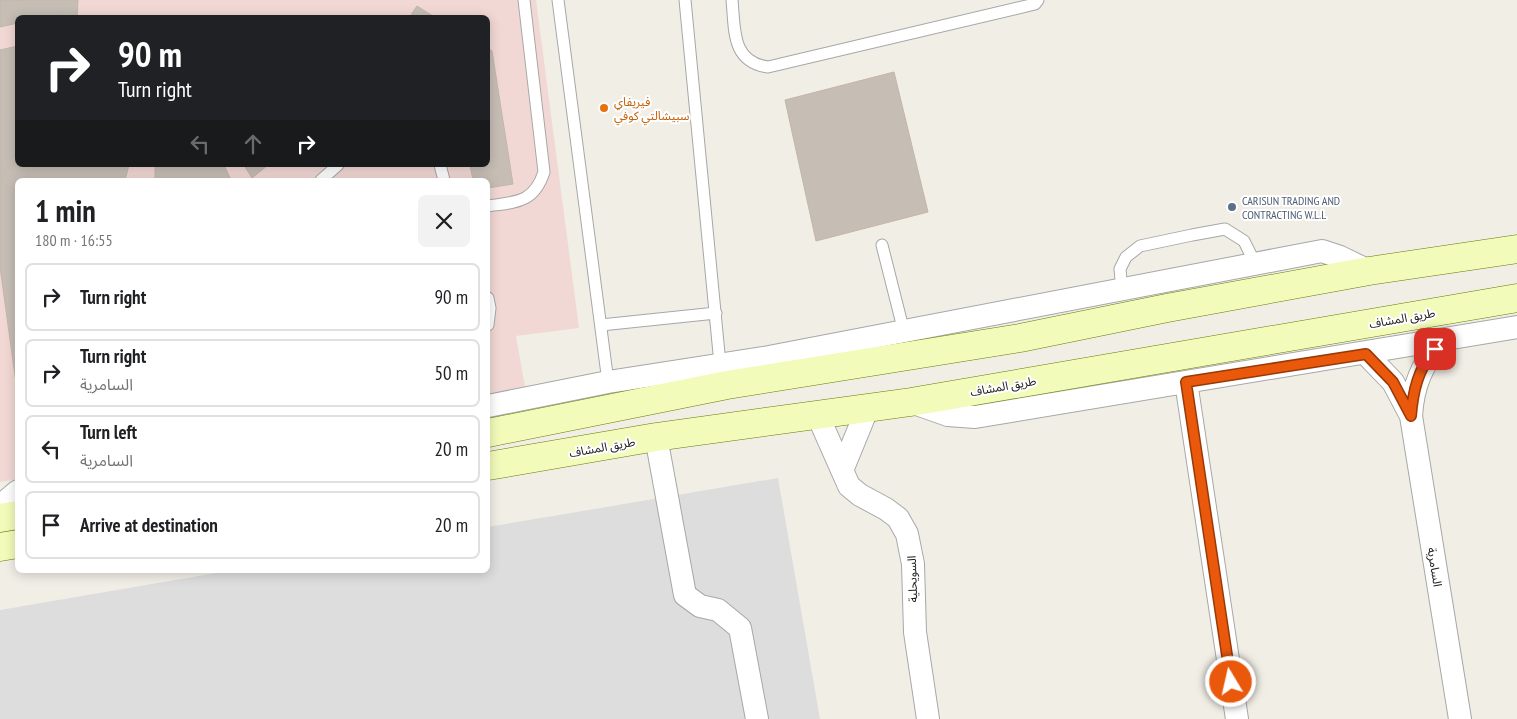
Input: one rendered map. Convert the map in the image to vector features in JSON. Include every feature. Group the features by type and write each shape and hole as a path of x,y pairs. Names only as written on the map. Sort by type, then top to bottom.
{"street":[{"path":"490,433 727,385 1020,338 1167,308 1369,271 1517,249"},
{"path":"490,406 608,382 904,332 1322,252 1340,256 1369,271"},
{"name":"طريق المشاف","path":"490,466 656,437 911,402 1517,298"},
{"path":"911,402 948,415 975,416 1366,354 1517,327"},
{"name":"السامرية","path":"1442,341 1428,357 1418,375 1412,395 1411,416 1460,719"},
{"name":"السامرية","path":"1366,354 1393,382 1411,416"},
{"path":"1186,382 1237,719"},
{"path":"843,468 868,407"},
{"name":"السويحلية","path":"818,416 843,468 847,481 854,491 886,508 898,518 907,534 913,564 914,632 928,719"},
{"path":"656,437 685,595 700,606 718,610 740,628 757,719"},
{"path":"0,506 15,494"},
{"path":"0,518 15,516"},
{"path":"0,547 15,544"}],"lane":[{"path":"490,206 521,201 532,195 540,185 544,172 524,0"},
{"path":"558,0 608,382"},
{"path":"685,0 720,364"},
{"path":"732,0 738,48 750,62 768,67 1035,4 1038,0"},
{"path":"323,178 336,167"},
{"path":"1122,291 1120,269 1126,257 1140,246 1192,235 1224,229 1244,240 1256,265"},
{"path":"882,245 904,332"},
{"path":"601,325 716,313"}],"shaded area":[{"path":"0,0 536,0 579,328 516,336 525,387 490,394 490,178 15,178 15,479 0,482"},
{"path":"778,478 820,719 0,719 0,610 216,573 490,573 490,527"}],"building":[{"path":"0,0 78,0 77,15 15,15 15,24 0,27"},
{"path":"417,6 431,15 411,15"},
{"path":"15,47 15,167 128,167 126,178 15,178 15,375 0,267 0,50"},
{"path":"490,50 492,51 513,184 490,188 490,178 473,178 470,167 490,167"},
{"path":"894,72 928,212 816,241 785,100"},
{"path":"155,167 225,167 230,178 155,178"},
{"path":"245,167 266,167 252,178"}],"place":[{"name":"فيريفاي سبيشالتي كوفي","path":"604,108"},
{"name":"CARISUN TRADING AND CONTRACTING W.L.L","path":"1232,207"}],"route":[{"path":"1231,682 1186,382 1366,354 1381,367 1393,382 1411,416 1412,395 1418,375 1435,349"}]}
